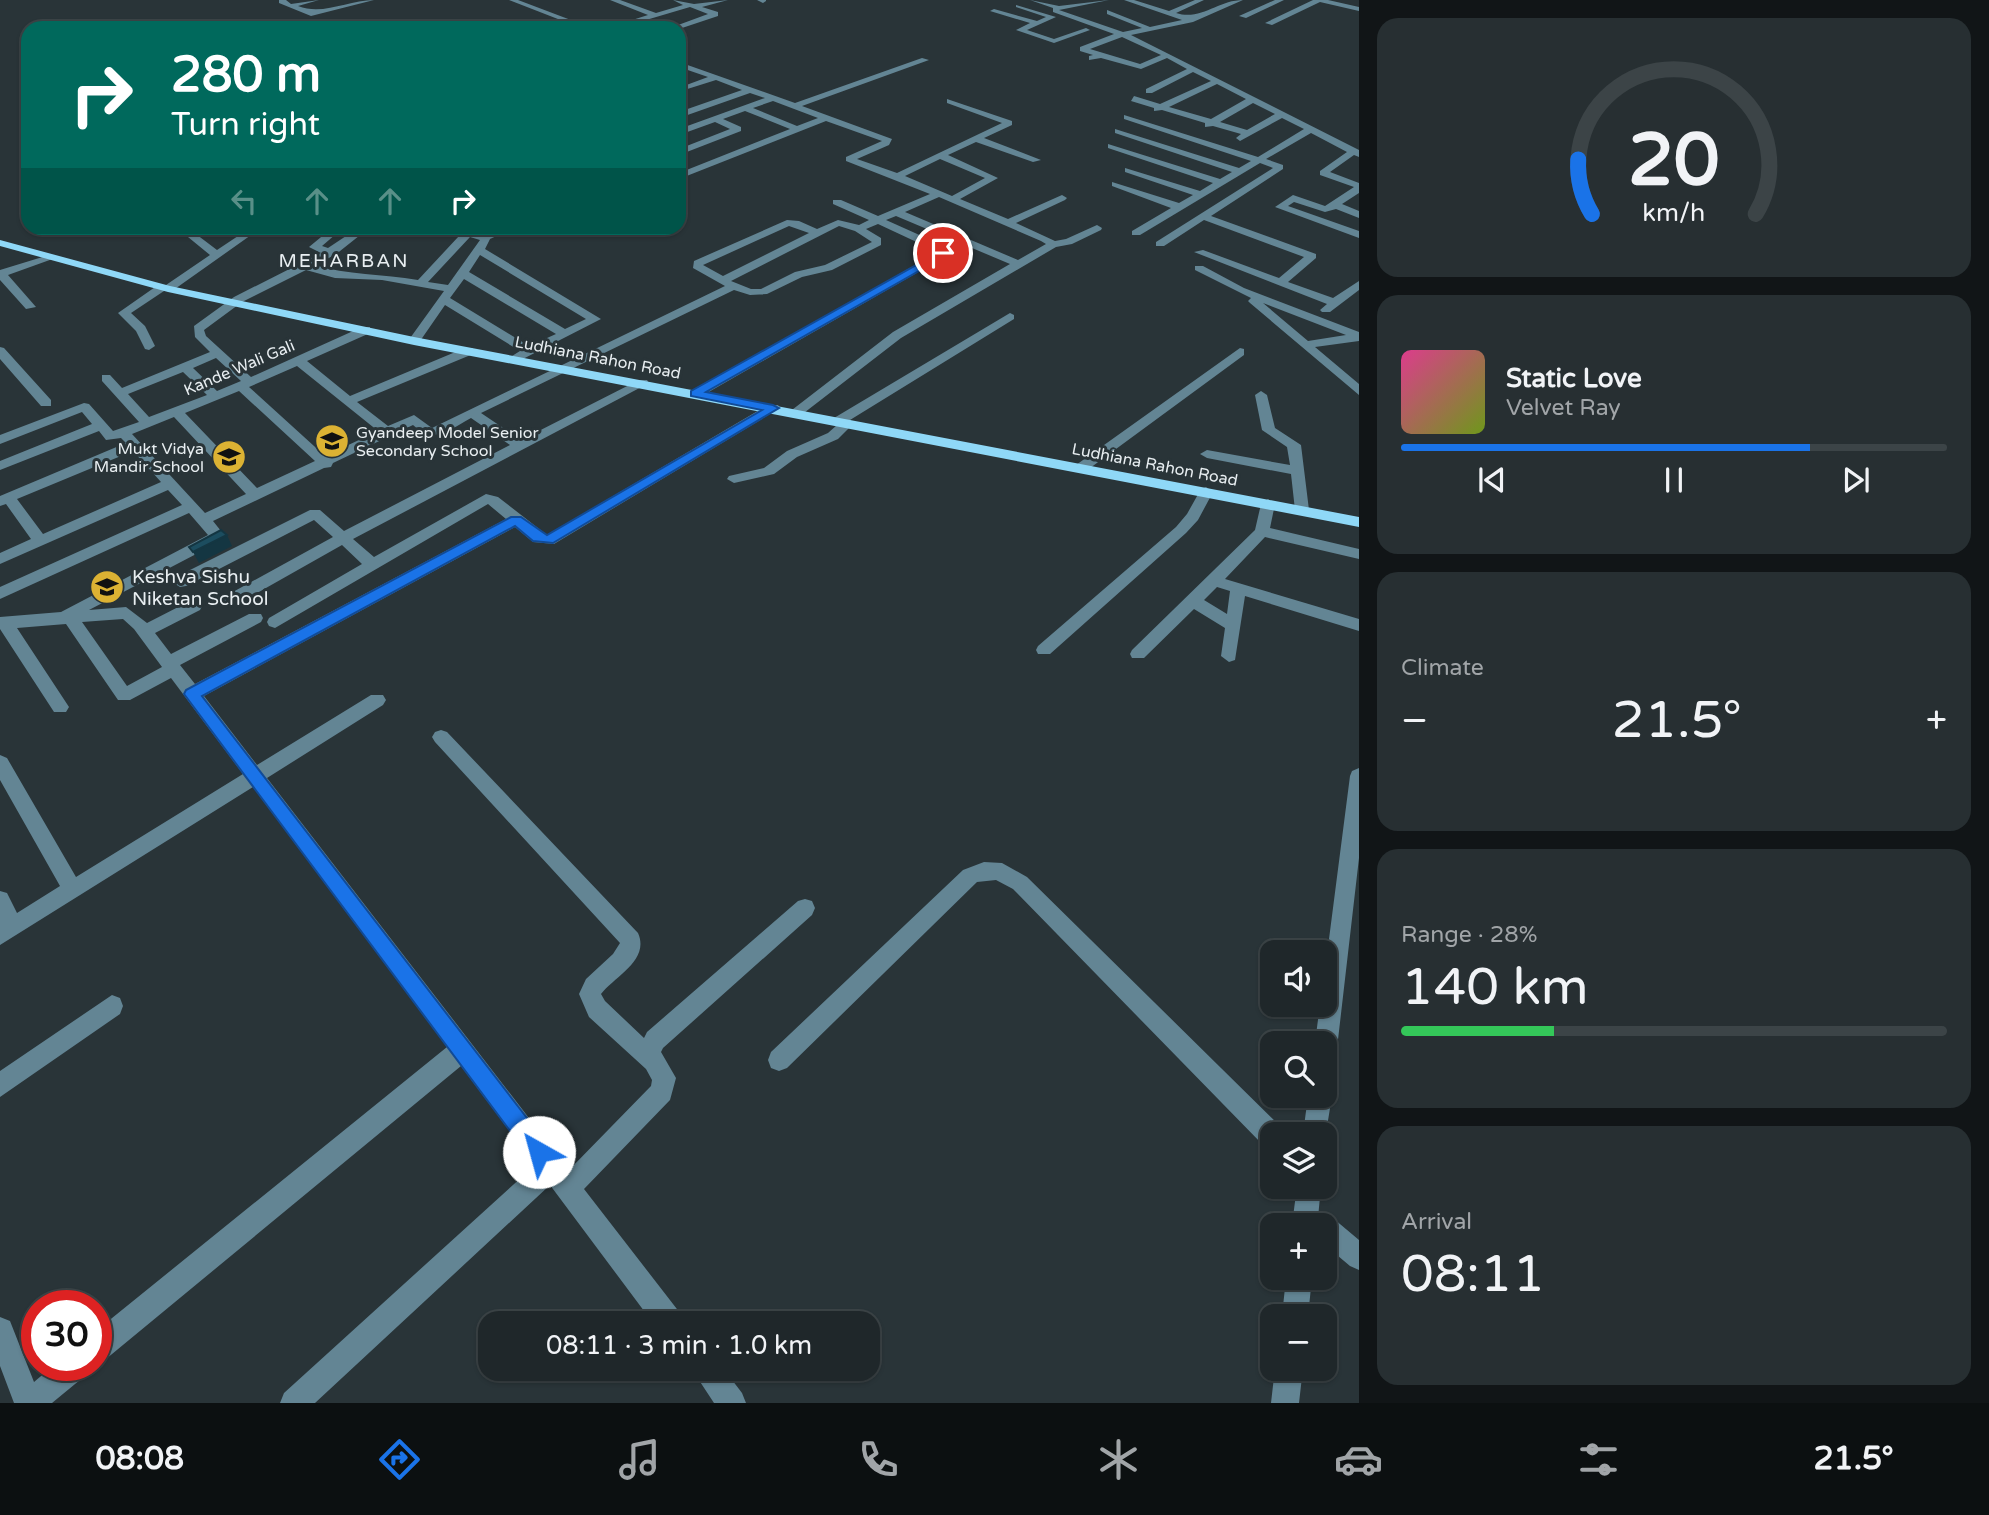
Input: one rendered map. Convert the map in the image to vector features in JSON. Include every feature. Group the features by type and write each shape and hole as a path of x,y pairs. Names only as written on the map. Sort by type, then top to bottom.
{"main road":[{"name":"Ludhiana Rahon Road","path":"0,243 165,288 414,341 1359,522"}],"street":[{"path":"287,3 316,0"},
{"path":"287,3 311,14 369,0"},
{"path":"513,0 569,21"},
{"path":"526,5 545,0"},
{"path":"613,0 663,21"},
{"path":"679,0 715,14 686,24"},
{"path":"636,21 672,10 725,0"},
{"path":"1033,0 1086,30 1107,38"},
{"path":"1018,6 1039,12 1055,12 1106,0"},
{"path":"1127,0 1190,20"},
{"path":"1170,13 1201,0"},
{"path":"1267,0 1300,8"},
{"path":"1269,23 1319,0 1359,9"},
{"path":"1168,55 1142,66 1083,49 1107,38 1190,20 1236,1 1260,9"},
{"path":"1243,16 1278,1"},
{"path":"657,5 672,10"},
{"path":"994,11 1037,23"},
{"path":"1086,30 1052,41 1020,30 1055,12 1125,34 1356,153"},
{"path":"1110,12 1149,29"},
{"path":"1072,54 1087,58 1101,56"},
{"path":"795,106 925,60"},
{"path":"686,65 889,141 849,159 897,176 1053,244"},
{"path":"1149,91 1194,68"},
{"path":"690,75 702,71"},
{"path":"686,88 717,77"},
{"path":"1148,114 1218,80"},
{"path":"722,88 733,84"},
{"path":"686,115 750,90"},
{"path":"686,130 773,98"},
{"path":"1134,99 1247,133"},
{"path":"1198,130 1253,99"},
{"path":"897,176 1009,123 950,101"},
{"path":"745,108 798,129"},
{"path":"1233,141 1282,114"},
{"path":"686,173 827,117"},
{"path":"1127,117 1280,168 1160,244"},
{"path":"686,149 738,129 716,119"},
{"path":"686,122 694,127"},
{"path":"1136,233 1311,129"},
{"path":"1118,131 1240,171"},
{"path":"977,139 1037,160"},
{"path":"1111,146 1220,182"},
{"path":"1356,153 1323,173 1359,187 1336,206 1325,209 1293,198 1280,207 1359,235"},
{"path":"939,155 993,178 952,200"},
{"path":"1128,170 1200,194"},
{"path":"1115,184 1179,207"},
{"path":"860,229 894,211 938,194"},
{"path":"1007,223 1062,198"},
{"path":"695,394 943,253 940,248 837,202"},
{"path":"1336,206 1359,215"},
{"path":"894,211 1021,265"},
{"path":"1203,217 1312,256 1280,283"},
{"path":"203,520 326,464 414,419 432,433 564,368 728,283 817,233 841,222 860,229 877,240 877,243 828,268 799,274 763,292 750,292 728,283 696,265 787,223 817,233"},
{"path":"795,413 897,335 1053,244 1068,242 1097,228"},
{"path":"191,235 216,255"},
{"path":"149,346 141,329 124,313 246,235"},
{"path":"329,235 314,247 331,253"},
{"path":"326,464 197,332 231,303 331,253 355,235"},
{"path":"421,283 463,235"},
{"path":"477,235 490,235"},
{"path":"414,341 486,240 485,237"},
{"path":"479,250 594,317 592,322 513,359"},
{"path":"1199,252 1280,283 1359,306"},
{"path":"30,307 0,274 53,257"},
{"path":"305,266 340,276 373,276 421,283 447,294 528,351"},
{"path":"1199,268 1240,290 1359,336"},
{"path":"462,273 565,334"},
{"path":"1315,319 1359,284"},
{"path":"1240,290 1359,391"},
{"path":"734,479 769,471 792,454 833,436 843,422 1010,317"},
{"name":"Kande Wali Gali","path":"4,500 129,439 148,424 366,330"},
{"path":"1307,345 1359,336"},
{"path":"0,351 46,403"},
{"path":"348,401 469,351"},
{"path":"1081,468 1240,352"},
{"path":"120,393 218,353"},
{"path":"299,360 388,433"},
{"path":"185,367 215,396"},
{"path":"1338,373 1359,370"},
{"path":"106,378 148,424"},
{"path":"228,602 344,537 643,383"},
{"path":"1261,395 1269,430 1294,445 1302,510"},
{"path":"0,440 84,407 111,437 129,439 218,536 65,617"},
{"path":"275,622 486,499 493,500 538,538 549,540 773,408"},
{"path":"177,412 256,496"},
{"path":"472,413 520,446"},
{"path":"0,466 100,426"},
{"path":"1207,454 1297,471"},
{"path":"0,559 170,483"},
{"path":"1044,650 1181,530 1193,517 1206,492"},
{"path":"4,500 40,540"},
{"path":"1138,654 1262,531 1268,504"},
{"path":"0,593 191,507"},
{"path":"180,582 315,513 373,565"},
{"path":"191,694 516,520"},
{"path":"1262,531 1359,554"},
{"path":"1214,581 1359,625"},
{"path":"1229,656 1238,589"},
{"path":"1193,601 1232,625"},
{"path":"145,631 194,606"},
{"path":"60,708 2,623 126,613 145,631 661,1311"},
{"path":"65,617 124,695 255,618"},
{"path":"0,901 7,931 377,700"},
{"path":"441,737 631,940 632,944 625,956 596,982 590,994 597,1009 651,1060 664,1078 662,1092 567,1189"},
{"path":"0,763 73,891"},
{"path":"1328,1031 1359,776"},
{"path":"779,1060 970,876 982,870 996,869 1013,878 1046,909 1260,1124"},
{"path":"651,1060 650,1047 660,1035 805,908"},
{"path":"0,1085 112,1006"},
{"path":"112,1336 462,1050"},
{"path":"294,1403 551,1167"},
{"path":"1337,1240 1359,1257"},
{"path":"0,1331 29,1403 56,1381"},
{"path":"715,1381 732,1403"},
{"path":"1285,1403 1288,1381"}],"building":[{"path":"221,530 227,535 193,552 189,547"}],"place":[{"name":"Gyandeep Model Senior Secondary School","path":"332,441"},
{"name":"Mukt Vidya Mandir School","path":"229,457"},
{"name":"Keshva Sishu Niketan School","path":"107,587"}],"district":[{"name":"MEHARBAN","path":"344,260"}],"route":[{"path":"539,1152 191,694 516,520 538,538 549,540 682,463 773,408 695,394 943,253"}]}
